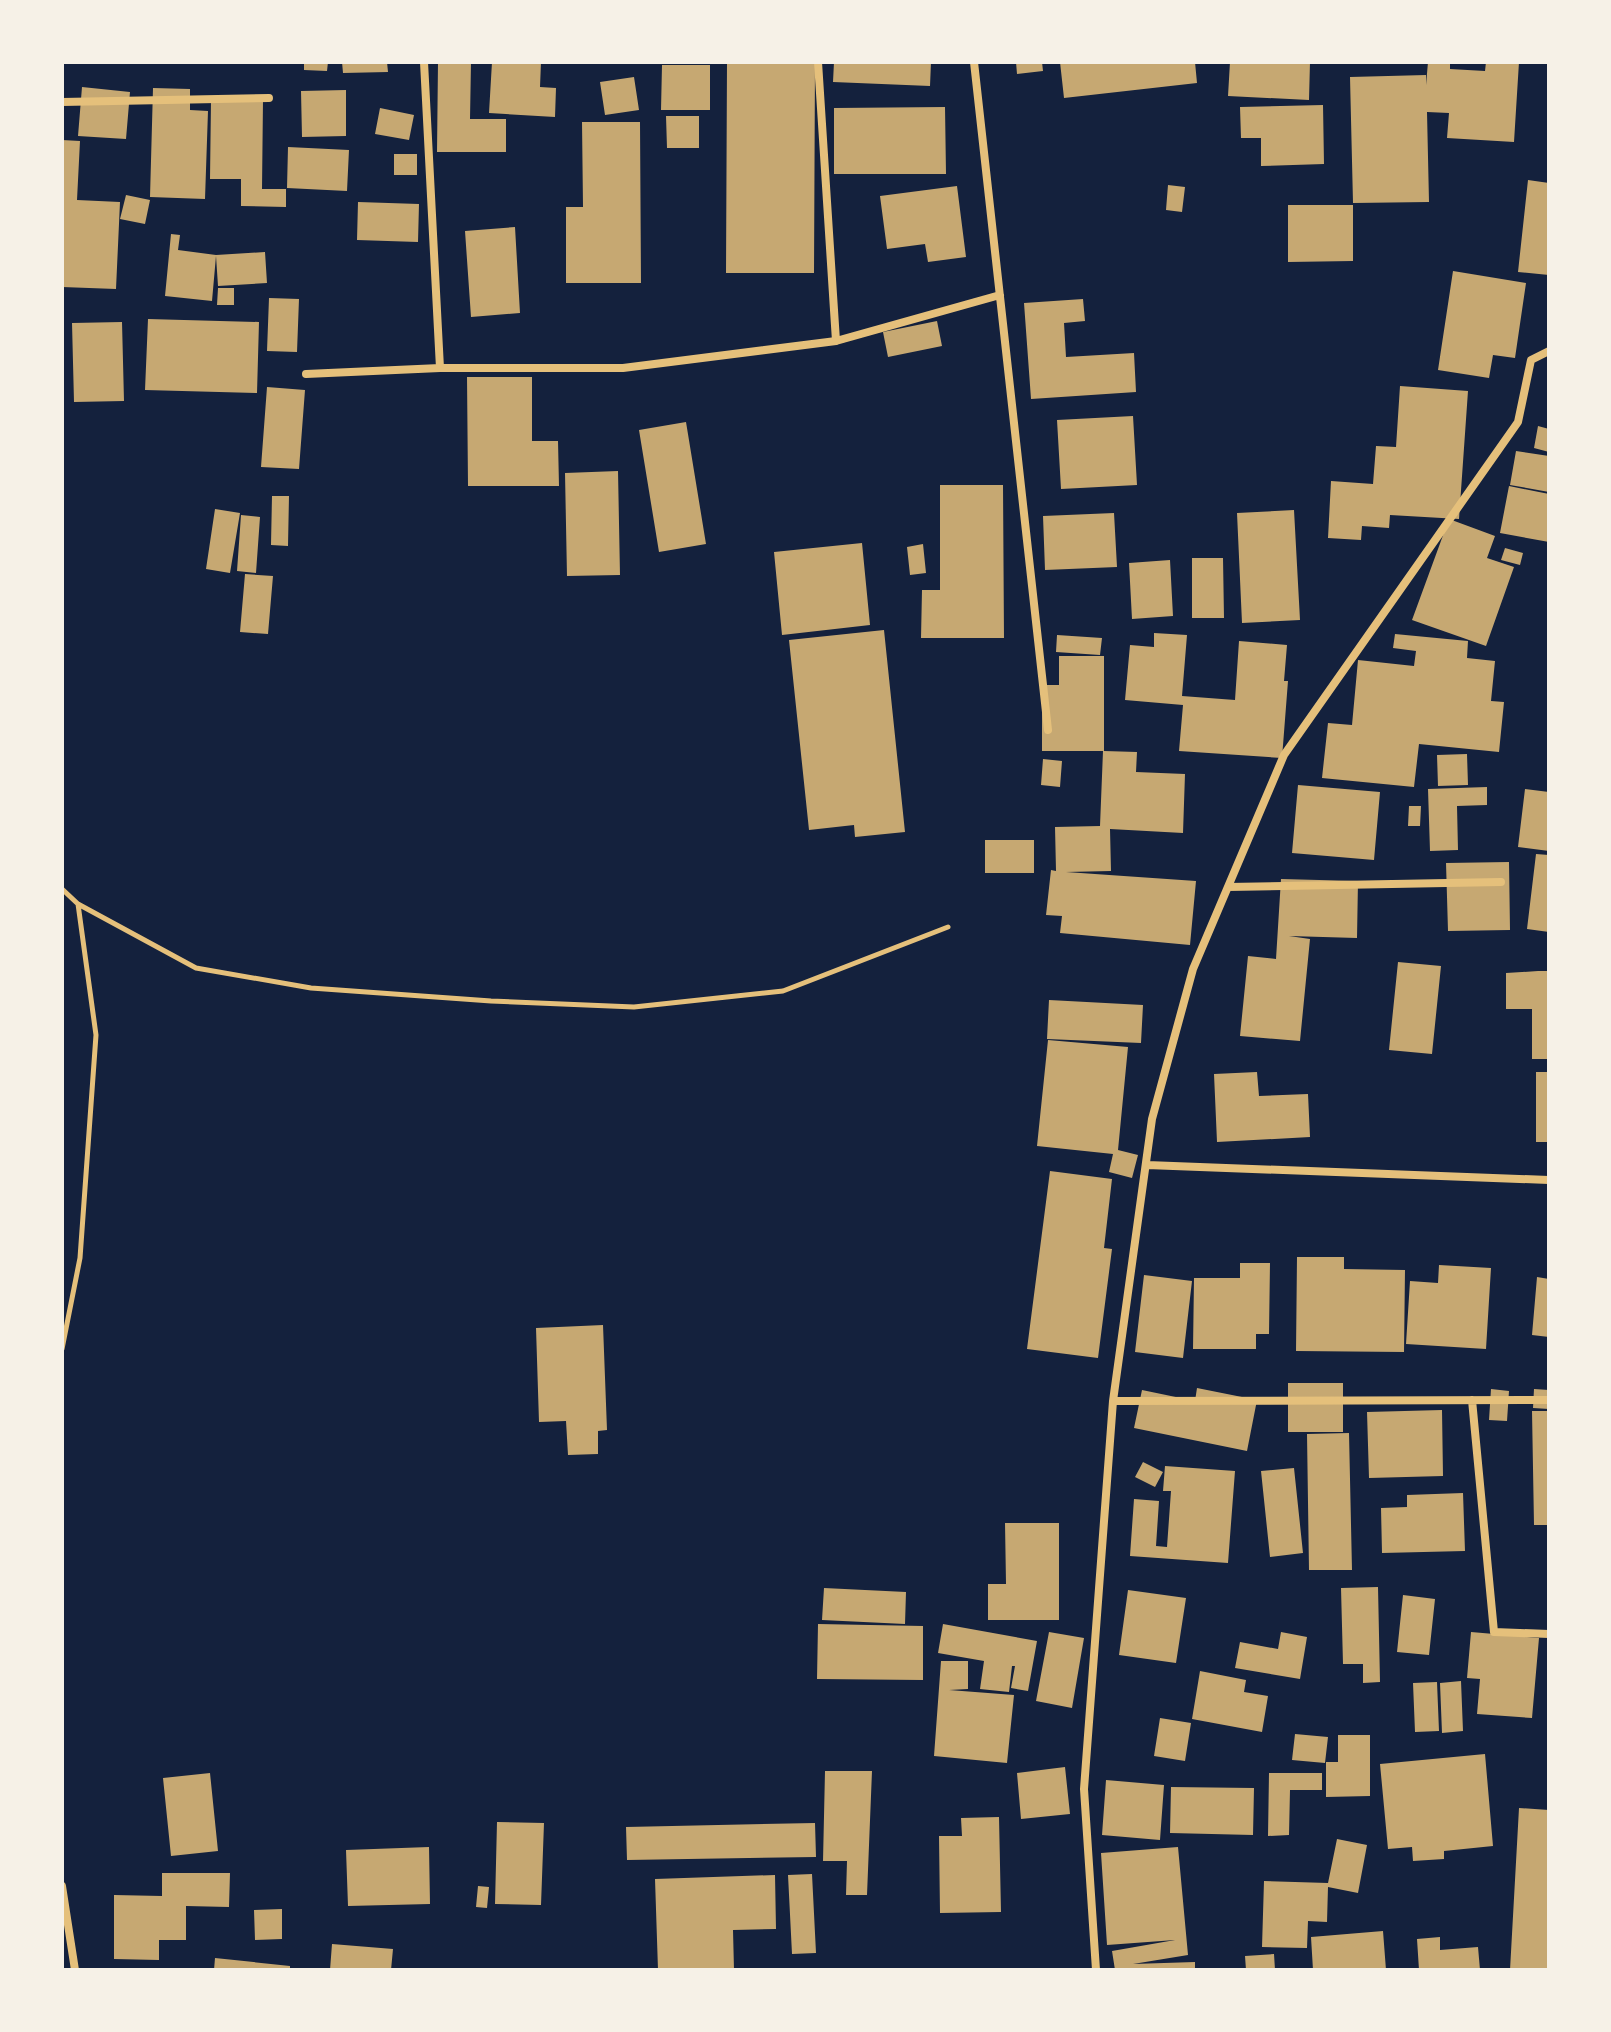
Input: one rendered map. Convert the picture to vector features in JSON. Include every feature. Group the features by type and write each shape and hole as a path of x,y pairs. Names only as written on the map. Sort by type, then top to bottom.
{"street":[{"path":"424,62 440,368"},
{"path":"818,62 836,341"},
{"path":"974,62 1048,730"},
{"path":"62,102 269,98"},
{"path":"306,374 440,368 623,368 836,341 1000,295"},
{"path":"1096,1970 1084,1789 1113,1401 1152,1119 1193,969 1284,755 1518,422 1531,360 1549,351"},
{"path":"1228,887 1501,882"},
{"path":"1147,1165 1549,1180"},
{"path":"1472,1400 1494,1632 1549,1634"},
{"path":"1113,1401 1549,1400"},
{"path":"62,1886 75,1970"}],"path":[{"path":"62,889 78,904 196,968 311,988 491,1001 634,1007 783,991 948,927"},
{"path":"62,1349 80,1258 96,1035 78,904"}],"building":[{"path":"304,62 328,62 327,71 304,70"},
{"path":"342,62 387,62 388,72 343,73"},
{"path":"438,62 471,62 470,119 506,119 506,152 437,152"},
{"path":"492,62 541,62 540,87 556,88 555,117 489,113"},
{"path":"727,62 815,62 814,273 726,273"},
{"path":"834,62 931,62 930,86 833,82"},
{"path":"1016,62 1042,62 1043,71 1017,74"},
{"path":"1060,62 1195,62 1197,83 1064,98"},
{"path":"1230,62 1310,62 1309,100 1228,96"},
{"path":"1428,62 1450,62 1450,69 1485,71 1486,62 1519,62 1514,142 1447,138 1449,113 1427,112 1429,202 1353,203 1350,77 1426,75 1426,85"},
{"path":"662,65 710,65 710,110 661,110"},
{"path":"634,77 639,110 605,115 600,82"},
{"path":"82,87 130,92 126,139 78,136"},
{"path":"153,88 190,89 190,110 208,111 205,199 150,197"},
{"path":"346,90 346,136 302,137 301,91"},
{"path":"211,100 263,100 262,189 286,189 286,207 241,206 241,179 210,179"},
{"path":"1323,105 1324,164 1261,166 1261,138 1241,138 1240,107"},
{"path":"945,107 946,174 834,174 834,108"},
{"path":"380,108 414,115 409,140 375,134"},
{"path":"666,116 699,116 699,148 667,148"},
{"path":"582,122 640,122 641,283 566,283 566,207 583,207"},
{"path":"62,140 80,141 77,200 120,202 116,289 62,287"},
{"path":"288,147 349,150 347,191 287,188"},
{"path":"394,154 417,154 417,175 394,175"},
{"path":"1528,180 1549,183 1549,275 1518,272"},
{"path":"1168,185 1185,187 1182,212 1166,210"},
{"path":"957,186 966,257 928,262 925,244 887,249 880,196"},
{"path":"126,195 150,200 145,224 120,219"},
{"path":"358,202 419,204 418,242 357,240"},
{"path":"1288,205 1353,205 1353,261 1288,262"},
{"path":"515,227 520,313 471,317 465,231"},
{"path":"171,234 180,235 178,250 216,255 265,252 267,283 218,286 216,256 212,301 165,296"},
{"path":"1453,271 1526,283 1515,358 1493,355 1489,378 1438,370"},
{"path":"218,288 234,288 234,305 217,305"},
{"path":"269,298 299,299 297,352 267,351"},
{"path":"1083,299 1085,321 1064,323 1066,357 1134,353 1136,392 1031,399 1024,303"},
{"path":"148,319 259,322 257,393 145,390"},
{"path":"937,321 942,346 888,357 883,332"},
{"path":"122,322 124,401 74,402 72,323"},
{"path":"467,377 532,377 532,441 558,441 559,486 468,486"},
{"path":"1400,386 1468,391 1459,519 1390,515 1389,528 1362,526 1361,540 1328,538 1331,481 1373,484 1376,446 1396,447"},
{"path":"267,387 305,390 299,469 261,467"},
{"path":"1133,416 1137,485 1061,489 1057,420"},
{"path":"686,422 706,544 659,552 639,430"},
{"path":"1538,426 1549,429 1549,452 1534,448"},
{"path":"1516,451 1549,456 1549,492 1510,485"},
{"path":"618,471 620,575 567,576 565,473"},
{"path":"940,485 1003,485 1004,638 921,638 922,590 940,590"},
{"path":"1509,486 1549,494 1549,542 1500,533"},
{"path":"272,496 289,496 288,546 271,545"},
{"path":"215,509 240,513 230,573 206,569"},
{"path":"1294,510 1300,620 1242,623 1237,513"},
{"path":"1114,513 1117,567 1045,570 1043,516"},
{"path":"241,515 260,517 256,573 237,571"},
{"path":"1449,519 1495,536 1487,558 1514,567 1486,646 1412,620"},
{"path":"862,543 870,625 782,635 774,552"},
{"path":"923,544 926,573 910,575 907,547"},
{"path":"1505,548 1523,553 1520,565 1501,560"},
{"path":"1192,558 1223,558 1224,618 1192,618"},
{"path":"1170,560 1173,616 1132,619 1129,563"},
{"path":"245,574 273,576 268,634 240,632"},
{"path":"884,630 905,832 855,837 854,825 809,830 789,640"},
{"path":"1154,633 1187,635 1182,696 1235,700 1239,641 1287,645 1284,681 1288,681 1282,758 1179,751 1183,705 1125,700 1130,645 1154,647"},
{"path":"1395,634 1468,641 1467,658 1495,661 1491,701 1504,702 1499,752 1419,744 1414,787 1322,778 1328,723 1352,725 1358,660 1414,666 1416,651 1393,648"},
{"path":"1057,635 1102,638 1100,655 1056,652"},
{"path":"1059,656 1104,656 1104,751 1137,752 1136,772 1185,774 1183,833 1110,829 1111,871 1066,872 1196,881 1190,945 1060,933 1062,916 1046,915 1051,870 1056,871 1055,827 1100,826 1103,751 1042,751 1042,685 1059,685"},
{"path":"1467,754 1468,785 1438,786 1437,755"},
{"path":"1043,759 1062,761 1060,787 1041,785"},
{"path":"1298,785 1380,792 1374,860 1292,853"},
{"path":"1487,787 1487,805 1457,806 1458,850 1430,851 1428,789"},
{"path":"1525,789 1549,792 1549,851 1518,847"},
{"path":"1409,806 1421,806 1420,826 1408,826"},
{"path":"985,840 1034,840 1034,873 985,873"},
{"path":"1536,854 1549,855 1549,932 1527,929"},
{"path":"1509,862 1510,930 1448,931 1446,863"},
{"path":"1281,879 1358,881 1357,938 1289,936 1310,939 1300,1041 1240,1036 1248,956 1276,959"},
{"path":"1398,962 1441,966 1432,1054 1389,1050"},
{"path":"1549,971 1549,1059 1532,1059 1532,1009 1506,1009 1506,973"},
{"path":"1049,1000 1143,1005 1141,1043 1047,1039"},
{"path":"1048,1040 1128,1047 1118,1150 1138,1155 1132,1178 1109,1172 1113,1154 1037,1146"},
{"path":"1257,1072 1259,1096 1308,1094 1310,1137 1217,1142 1214,1074"},
{"path":"1536,1072 1549,1072 1549,1142 1536,1142"},
{"path":"1050,1171 1112,1179 1104,1248 1112,1249 1098,1358 1027,1349"},
{"path":"1297,1257 1344,1257 1344,1269 1405,1270 1404,1352 1296,1351"},
{"path":"1240,1263 1270,1263 1269,1334 1256,1334 1256,1349 1193,1349 1194,1278 1240,1278"},
{"path":"1439,1265 1491,1268 1486,1349 1406,1344 1410,1281 1438,1283"},
{"path":"1144,1275 1192,1281 1183,1358 1135,1352"},
{"path":"1537,1277 1549,1279 1549,1337 1532,1335"},
{"path":"603,1325 607,1430 598,1431 598,1454 568,1455 566,1421 539,1422 536,1328"},
{"path":"1288,1383 1343,1383 1343,1432 1288,1432"},
{"path":"1197,1388 1257,1400 1247,1451 1134,1428 1142,1390 1195,1401"},
{"path":"1491,1389 1509,1391 1507,1421 1489,1420"},
{"path":"1534,1389 1549,1390 1549,1409 1533,1408"},
{"path":"1442,1410 1443,1476 1369,1478 1367,1412"},
{"path":"1532,1411 1549,1411 1549,1525 1534,1525"},
{"path":"1349,1433 1352,1570 1309,1570 1307,1434"},
{"path":"1143,1462 1163,1472 1155,1487 1135,1477"},
{"path":"1165,1466 1235,1471 1228,1563 1130,1556 1134,1499 1159,1501 1156,1546 1167,1547 1171,1491 1163,1491"},
{"path":"1294,1468 1303,1553 1270,1557 1261,1471"},
{"path":"1463,1493 1465,1551 1382,1553 1381,1508 1407,1507 1407,1495"},
{"path":"1005,1523 1059,1523 1059,1620 988,1620 988,1584 1006,1584"},
{"path":"1378,1587 1380,1682 1363,1683 1363,1664 1343,1664 1341,1588"},
{"path":"824,1588 906,1592 905,1624 822,1620"},
{"path":"1128,1590 1186,1598 1176,1663 1119,1655"},
{"path":"1403,1595 1435,1599 1429,1655 1397,1652"},
{"path":"818,1624 923,1626 923,1680 817,1679"},
{"path":"943,1624 1037,1641 1028,1691 1011,1688 1015,1666 1012,1666 1009,1692 980,1689 984,1661 938,1653"},
{"path":"1049,1632 1084,1638 1072,1708 1036,1701"},
{"path":"1281,1632 1307,1637 1300,1679 1235,1668 1240,1642 1278,1649"},
{"path":"1471,1632 1539,1638 1532,1718 1477,1714 1480,1679 1467,1678"},
{"path":"941,1661 968,1661 968,1689 949,1690 1014,1695 1007,1763 934,1756"},
{"path":"1200,1671 1246,1680 1244,1692 1268,1696 1262,1732 1192,1719"},
{"path":"1461,1681 1463,1731 1442,1733 1440,1683"},
{"path":"1437,1682 1439,1731 1415,1732 1413,1683"},
{"path":"1160,1718 1191,1723 1185,1761 1154,1756"},
{"path":"1295,1734 1328,1737 1325,1763 1292,1760"},
{"path":"1338,1735 1370,1735 1370,1796 1326,1797 1326,1762 1338,1762"},
{"path":"1485,1754 1493,1846 1444,1851 1444,1859 1413,1861 1412,1847 1388,1849 1380,1764"},
{"path":"1065,1767 1070,1814 1021,1819 1017,1773"},
{"path":"825,1771 872,1771 867,1895 846,1895 847,1861 823,1861"},
{"path":"210,1773 218,1851 171,1856 163,1778"},
{"path":"1269,1773 1322,1773 1322,1790 1290,1790 1289,1835 1268,1836"},
{"path":"1106,1780 1164,1785 1160,1840 1102,1835"},
{"path":"1171,1787 1254,1788 1253,1835 1170,1833"},
{"path":"1519,1808 1549,1810 1549,1970 1510,1970"},
{"path":"999,1817 1001,1912 940,1913 939,1836 962,1836 961,1818"},
{"path":"497,1822 544,1823 541,1905 495,1904"},
{"path":"815,1823 816,1857 627,1860 626,1827"},
{"path":"1337,1839 1367,1845 1358,1893 1328,1887 1327,1922 1308,1921 1307,1948 1262,1947 1264,1881 1328,1883"},
{"path":"429,1847 430,1904 348,1906 346,1850"},
{"path":"1178,1847 1188,1955 1133,1964 1195,1962 1195,1970 1115,1970 1112,1951 1175,1940 1107,1945 1101,1853"},
{"path":"162,1873 230,1873 229,1907 186,1906 186,1940 159,1940 159,1960 114,1959 114,1895 162,1896"},
{"path":"812,1874 816,1953 792,1954 788,1875"},
{"path":"775,1875 776,1929 733,1930 734,1970 658,1970 655,1879"},
{"path":"478,1886 489,1887 487,1908 476,1907"},
{"path":"282,1909 282,1939 255,1940 254,1910"},
{"path":"1383,1931 1386,1970 1313,1970 1311,1937"},
{"path":"1440,1937 1440,1950 1478,1947 1480,1970 1419,1970 1417,1939"},
{"path":"332,1944 393,1949 391,1970 330,1970"},
{"path":"1274,1954 1275,1970 1246,1970 1245,1956"},
{"path":"215,1958 290,1966 290,1970 214,1970"}]}
